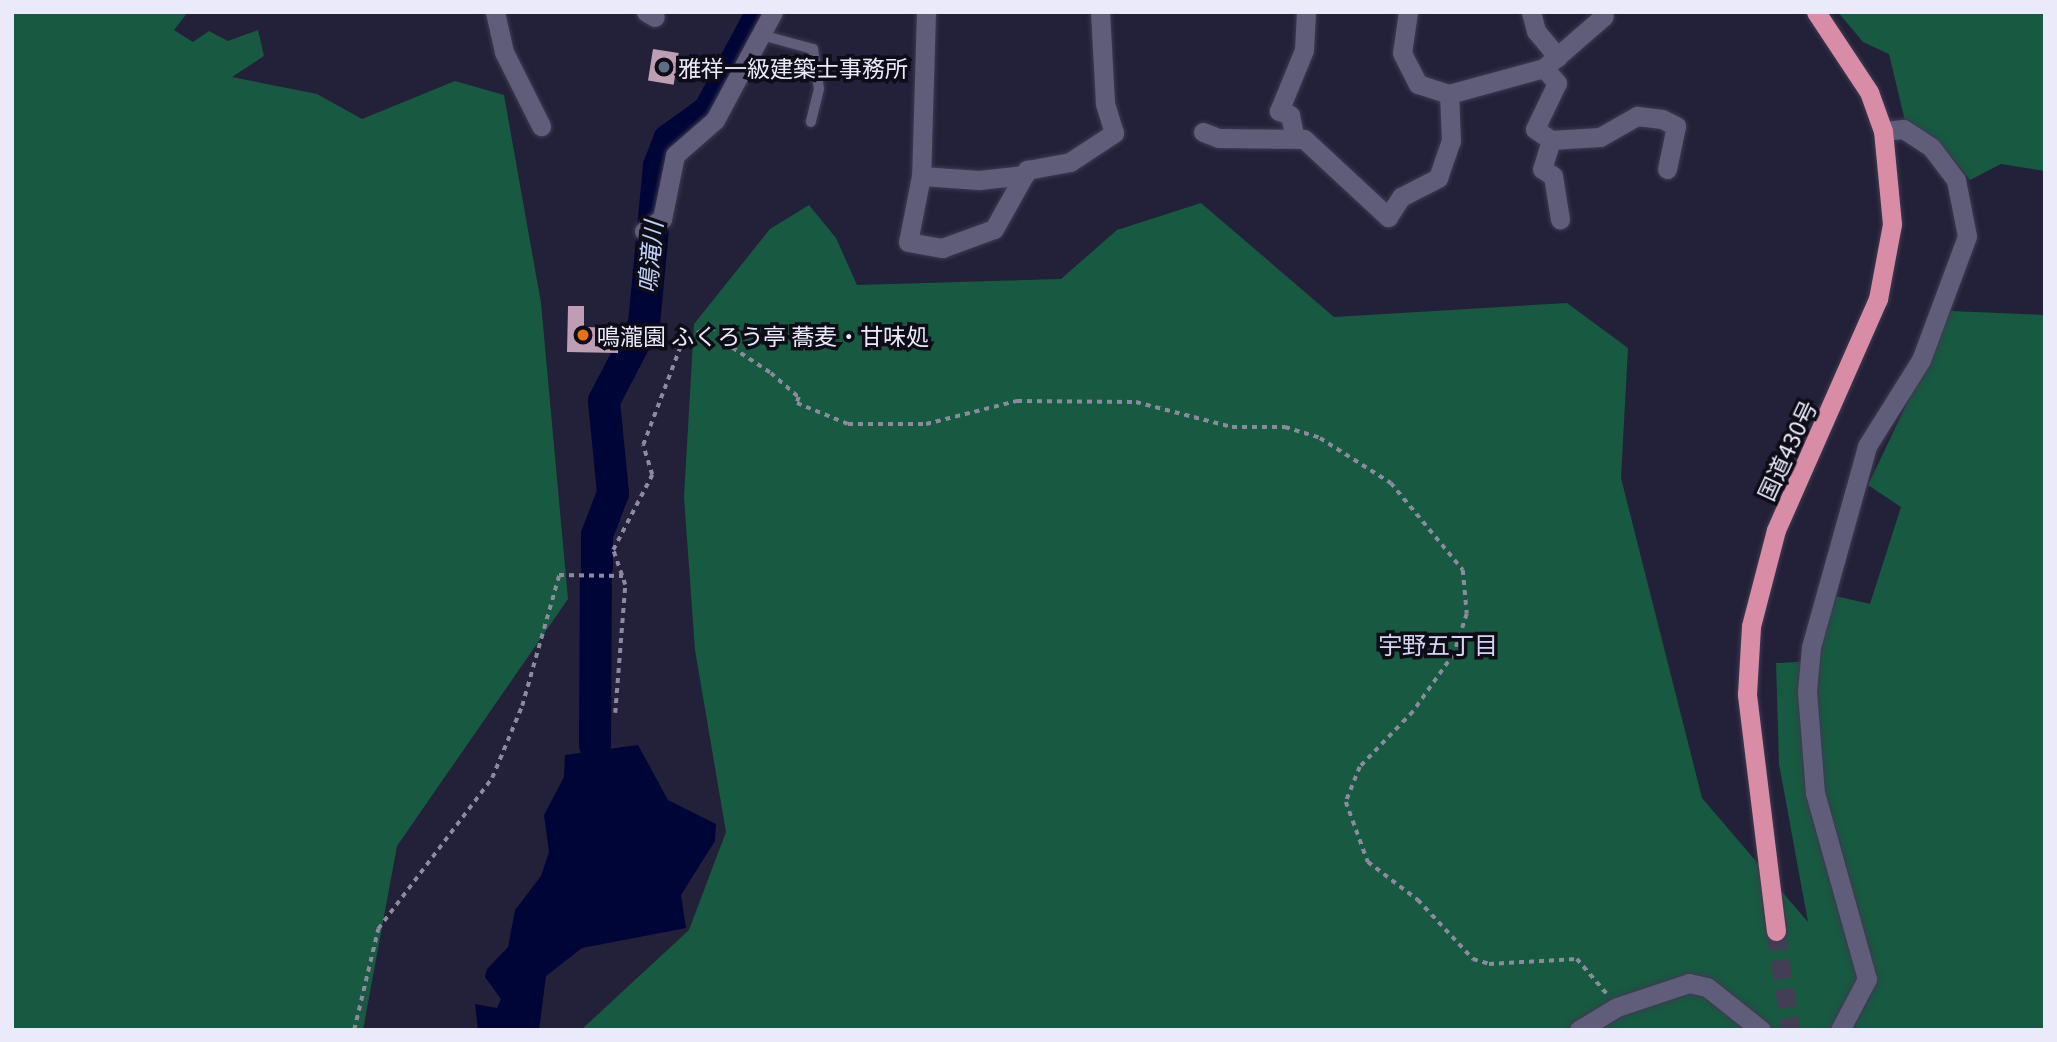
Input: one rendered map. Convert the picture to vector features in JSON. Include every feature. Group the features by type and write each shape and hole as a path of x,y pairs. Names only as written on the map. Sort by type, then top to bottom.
{"highway":[{"name":"国道430号","path":"1776,931 1747,694 1751,626 1776,530 1878,299 1892,224 1883,131 1849,55 1816,12"}],"street":[{"path":"495,12 504,52 541,127"},
{"path":"651,226 675,155 715,120 765,36 774,12"},
{"path":"926,12 921,176 908,242 942,248 993,229 1025,174"},
{"path":"921,176 979,180 1025,174 1070,162 1114,133 1105,103 1100,12"},
{"path":"1294,135 1290,115 1279,111 1304,50 1306,12"},
{"path":"1408,12 1402,53 1418,84 1449,94 1551,63 1604,16"},
{"path":"1531,12 1557,83 1535,129 1551,141 1600,137 1637,116 1662,119 1676,126 1667,169"},
{"path":"1203,132 1219,138 1294,135 1323,150 1388,216 1401,197 1438,178 1451,141 1449,94"},
{"path":"1840,1030 1867,979 1815,793 1807,691 1811,647 1867,446 1920,360 1967,236 1956,180 1931,147 1903,129 1883,131"},
{"path":"1551,141 1542,169 1553,176 1560,219"},
{"path":"1579,1030 1617,1007 1689,983 1707,986 1761,1030"}],"lane":[{"path":"765,36 813,48 819,89 811,122"}],"path":[{"path":"615,713 623,576 613,550 652,475 643,445 681,345 717,325 724,342 771,373 799,397 797,403 848,424 926,424 1017,401 1136,402 1219,424 1272,424 1320,438 1391,483 1463,570 1467,614 1454,653 1413,712 1360,767 1346,802 1368,862 1418,900 1473,960 1577,959 1617,1007"},
{"path":"354,1030 378,929 492,778 522,706 559,575 623,576"}],"green space":[{"path":"12,12 188,12 174,30 193,42 209,31 228,41 258,30 264,56 232,77 317,94 362,119 455,81 504,95 541,303 568,599 397,846 363,1030 12,1030"},
{"path":"1838,12 2045,12 2045,171 2001,164 1970,180 1936,139 1905,121 1889,54 1863,42"},
{"path":"1201,203 1334,317 1567,303 1628,348 1621,478 1702,798 1808,922 1779,764 1776,663 1818,661 1831,595 1870,604 1901,507 1868,485 1951,311 2045,315 2045,1030 581,1030 689,930 726,832 695,650 684,497 694,324 770,229 809,205 836,238 857,285 1061,279 1117,230"}],"shaded area":[{"path":"638,745 668,800 716,824 715,841 681,895 686,928 582,948 546,976 539,1030 478,1030 475,1004 497,1008 501,999 485,977 487,969 508,947 515,910 541,876 549,852 544,815 564,777 565,755"}],"building":[{"name":"雅祥一級建築士事務所","path":"653,49 679,53 674,85 648,81"},
{"path":"568,306 584,306 584,327 619,328 618,353 567,352"}],"waterway":[{"name":"鳴滝川","path":"597,567 597,535 613,493 604,401 644,324 659,166 669,140 709,111 762,12"},
{"name":"鳴滝川","path":"595,745 596,578"}],"tunnel":[{"path":"1776,931 1791,1030"}],"place":[{"name":"雅祥一級建築士事務所","path":"664,67"},
{"name":"鳴瀧園 ふくろう亭 蕎麦・甘味処","path":"583,335"}],"district":[{"name":"宇野五丁目","path":"1438,644"}]}
